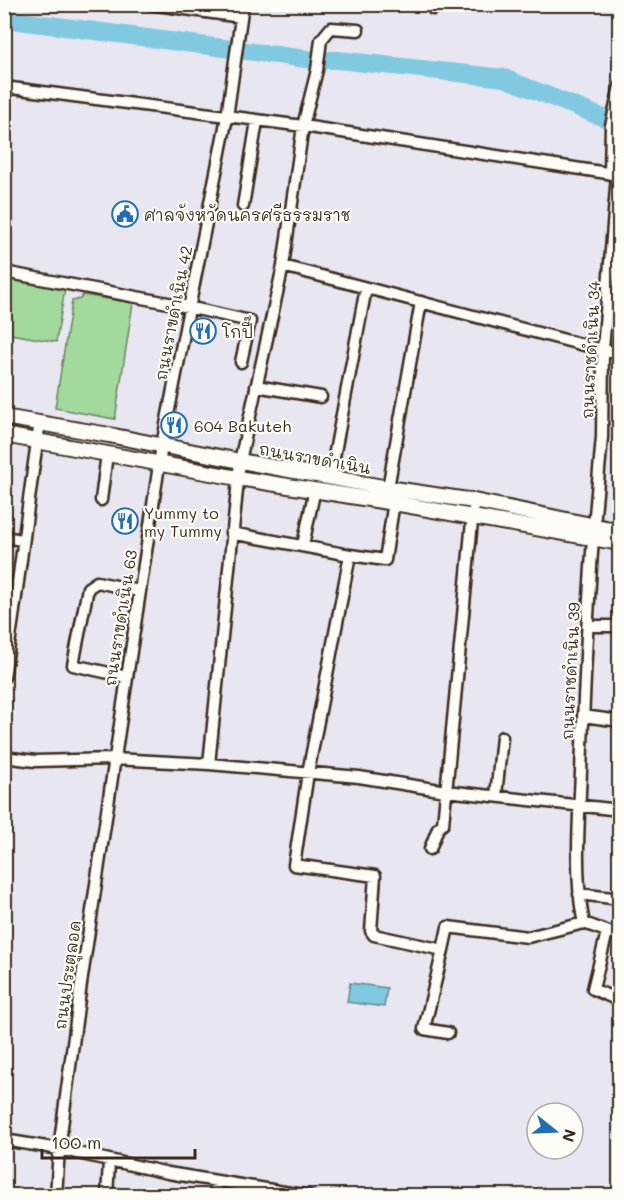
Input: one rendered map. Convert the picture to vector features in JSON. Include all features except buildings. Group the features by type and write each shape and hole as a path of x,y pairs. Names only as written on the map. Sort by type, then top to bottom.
{"main road":[{"name":"ถนนราขดำเนิน","path":"4,417 330,478 393,493 472,517 594,533 620,531"},
{"name":"ถนนราขดำเนิน","path":"4,435 238,478 315,489 393,493 474,501 594,533 620,543"}],"street":[{"path":"150,4 241,22"},
{"name":"ถนนราขดำเนิน 42","path":"162,445 227,117 243,4"},
{"path":"209,764 240,461 282,266 303,126 317,70 321,40 330,28 358,30"},
{"name":"ถนนราชดำเนิน 34","path":"594,533 602,437 603,350 615,175 611,126 620,86"},
{"path":"4,87 303,126 615,175"},
{"path":"243,206 257,120"},
{"path":"282,266 620,353"},
{"path":"4,272 189,307 250,321 241,362"},
{"path":"330,478 366,288"},
{"path":"231,533 385,560 421,302"},
{"path":"256,386 321,397"},
{"path":"4,677 40,422"},
{"name":"ถนนราขดำเนิน 63","path":"114,759 162,445"},
{"path":"100,500 107,454"},
{"path":"303,545 315,489"},
{"path":"430,849 438,828 443,824 474,501"},
{"name":"ถนนราชดำเนิน 39","path":"584,923 579,894 580,805 586,626 594,533"},
{"path":"4,537 22,540"},
{"path":"350,555 308,773 294,865 375,876 371,931 374,934 443,950"},
{"path":"127,677 73,665 88,588 97,582 139,591"},
{"path":"586,626 620,626"},
{"path":"583,716 620,721"},
{"path":"496,796 502,737"},
{"path":"4,757 35,761 114,759 209,764 359,777 446,791 620,810"},
{"name":"ถนนประตูลอด","path":"56,1196 59,1149 114,759"},
{"path":"579,894 620,899"},
{"path":"448,1033 424,1029 448,927 528,937 584,923 620,936"},
{"path":"607,932 593,989 620,1001"},
{"path":"4,1140 59,1149 109,1162 279,1193 309,1196"},
{"path":"107,1196 109,1162"},
{"path":"215,1196 216,1181"}],"green space":[{"path":"4,272 66,283 56,342 5,333"},
{"path":"83,295 133,303 115,419 55,408 72,301 80,299"}],"water":[{"path":"350,983 387,988 384,1007 347,1002"}],"waterway":[{"path":"4,19 314,60 338,60 504,78 614,122 620,122"}],"place":[{"name":"ศาลจังหวัดนครศรีธรรมราช","path":"125,214"},
{"name":"โกปี๊","path":"203,331"},
{"name":"604 Bakuteh","path":"174,425"},
{"name":"Yummy to my Tummy","path":"125,521"}]}
